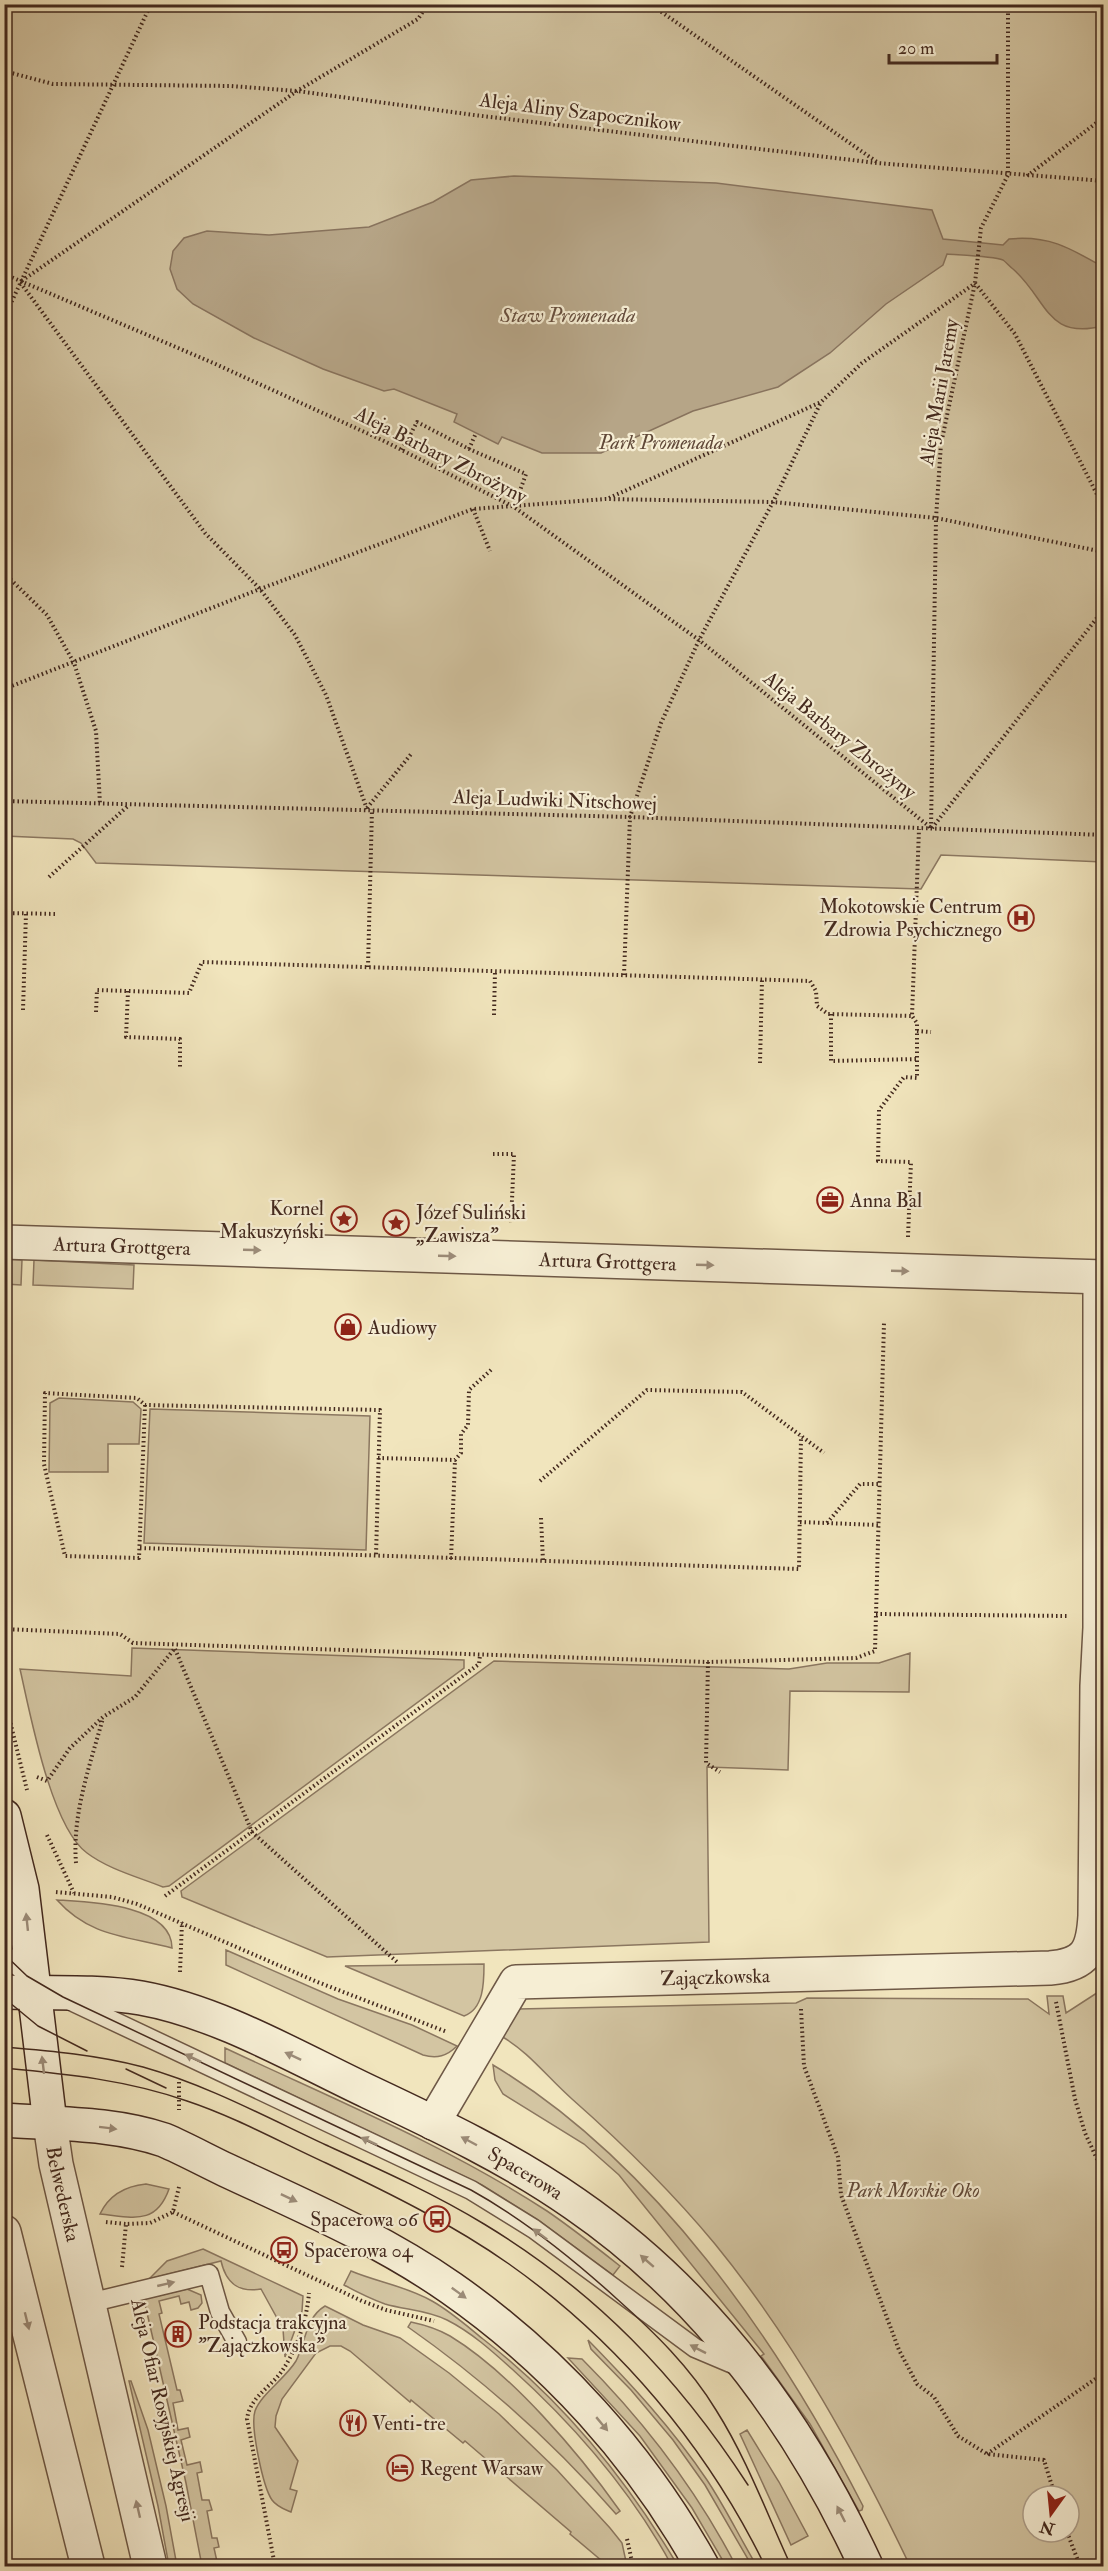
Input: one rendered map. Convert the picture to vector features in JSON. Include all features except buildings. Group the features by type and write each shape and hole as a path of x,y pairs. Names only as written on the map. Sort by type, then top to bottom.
{"street":[{"name":"Artura Grottgera","path":"4,1242 1102,1277"},
{"path":"1087,1622 1102,1277"},
{"name":"Zajączkowska","path":"433,2123 516,1982 1050,1968 1077,1963 1085,1956 1094,1933 1097,1686 1087,1622"},
{"name":"Belwederska","path":"4,1816 22,1889 32,1990 56,2164 150,2566"},
{"name":"Spacerowa","path":"32,1990 140,1998 179,2008 241,2032 433,2123 544,2184 604,2225 660,2272 690,2301 752,2372 810,2457 866,2566"},
{"path":"4,2120 118,2129 164,2140 356,2231 450,2287 526,2347 595,2415 633,2461 665,2506 702,2566"},
{"path":"4,2232 88,2566"}],"lane":[{"path":"4,1954 32,1990 471,2190 534,2229 695,2348 752,2372"},
{"path":"89,2303 209,2274 220,2312 237,2342"}],"path":[{"path":"4,318 151,4"},
{"path":"20,282 297,91 418,19 428,4"},
{"path":"650,4 877,163"},
{"name":"Aleja Marii Jaremy","path":"931,829 936,518 941,444 975,283 981,228 1008,175 1008,4"},
{"name":"Aleja Aliny Szapocznikow","path":"4,71 53,84 231,86 297,91 474,116 877,163 1104,181"},
{"path":"1027,176 1104,117"},
{"name":"Aleja Barbary Zbrożyny","path":"4,274 211,362 402,450 514,507 699,640 931,829"},
{"path":"20,282 205,533 260,589 295,635 326,695 369,809 368,967"},
{"path":"606,499 821,402 862,363 975,283 1015,334 1104,508"},
{"path":"624,975 630,817 661,723 699,640 773,502 821,402"},
{"path":"402,450 417,422 469,449 526,474 514,507"},
{"path":"469,449 476,434"},
{"path":"4,689 473,509 606,499 773,502 936,518 1104,552"},
{"path":"473,509 490,551"},
{"path":"4,573 48,615 74,663 96,731 99,804"},
{"path":"931,829 1104,609"},
{"path":"369,809 412,753"},
{"name":"Aleja Ludwiki Nitschowej","path":"4,801 630,817 1104,835"},
{"path":"49,878 130,805"},
{"path":"908,1243 911,1162 878,1161 879,1110 904,1077 917,1078 917,1023 912,1016 919,829"},
{"path":"4,913 57,914"},
{"path":"23,1010 26,913"},
{"path":"96,1012 97,990 189,993 202,962 810,981 816,991 817,1006 831,1014 912,1016"},
{"path":"494,1015 495,971"},
{"path":"760,1063 762,980"},
{"path":"128,992 126,1037 180,1039 180,1069"},
{"path":"831,1014 831,1061 917,1059"},
{"path":"917,1031 931,1032"},
{"path":"493,1154 513,1154 511,1231"},
{"path":"4,1629 120,1634 133,1642 175,1646 708,1662 856,1658 875,1652 884,1323"},
{"path":"451,1558 455,1460 461,1453 461,1434 468,1425 469,1390 492,1369"},
{"path":"540,1481 647,1390 742,1392 824,1453"},
{"path":"145,1405 139,1558 65,1556 44,1464 45,1393 137,1398 145,1405 380,1410 376,1556"},
{"path":"140,1548 799,1569 801,1436"},
{"path":"378,1458 455,1460"},
{"path":"827,1523 860,1484 879,1484"},
{"path":"541,1518 543,1561"},
{"path":"800,1522 878,1525"},
{"path":"876,1614 1087,1622"},
{"path":"37,1777 47,1781 70,1748 104,1717 135,1697 175,1646"},
{"path":"175,1646 252,1832 397,1962"},
{"path":"165,1896 479,1664 480,1655"},
{"path":"708,1662 706,1762 720,1772"},
{"path":"76,1863 74,1839 87,1776 104,1717"},
{"path":"47,1891 121,1898 182,1922 315,1981 430,2025 477,2048"},
{"path":"180,1954 182,1922"},
{"path":"1056,2000 1064,2052 1085,2133 1104,2174"},
{"path":"801,2008 804,2066 838,2157 841,2195 899,2350 917,2384 934,2397 958,2436 987,2454 1044,2460 1051,2484"},
{"path":"104,2222 150,2223 173,2211 179,2189"},
{"path":"173,2211 362,2301 444,2326"},
{"name":"Aleja Ofiar Rosyjskiej Agresji","path":"120,2295 126,2224"},
{"path":"275,2566 247,2419 252,2403 289,2361 308,2312 309,2293"},
{"path":"987,2454 1104,2373"},
{"path":"627,2539 633,2566"},
{"path":"1072,2544 1080,2566"}],"green space":[{"name":"Park Promenada","path":"5,5 1103,5 1103,862 941,855 921,889 96,863 81,843 73,839 5,836"},
{"path":"5,1259 22,1260 21,1285 5,1284"},
{"path":"34,1260 134,1265 133,1289 33,1285"},
{"path":"59,1398 133,1402 141,1409 139,1444 108,1444 108,1472 49,1472 50,1403"},
{"path":"150,1409 370,1416 366,1550 144,1543"},
{"path":"132,1648 464,1660 464,1668 169,1886 163,1887 104,1864 87,1853 74,1839 63,1819 44,1768 20,1669 131,1676"},
{"path":"910,1653 909,1692 790,1691 788,1770 707,1767 709,1942 327,1957 182,1897 181,1891 494,1661 789,1669 827,1663 879,1663"},
{"path":"57,1900 107,1904 144,1914 159,1922 168,1933 172,1948 96,1928 70,1912"},
{"path":"226,1950 338,1999 412,2025 457,2046 442,2056 423,2055 226,1965"},
{"path":"484,1964 482,1994 476,2007 464,2016 345,1966"},
{"name":"Park Morskie Oko","path":"1103,1989 1103,2566 910,2566 846,2440 798,2359 744,2281 699,2225 647,2169 529,2057 501,2036 518,2009 796,2003 807,1998 1028,1999 1049,2014 1047,1996 1063,1996 1066,2013"},
{"path":"225,2048 389,2124 509,2187 547,2211 620,2266 613,2275 537,2219 482,2185 225,2063"},
{"path":"493,2065 552,2105 607,2151 659,2203 707,2260 792,2381 830,2444 863,2506 862,2510 859,2511 810,2424 761,2356 764,2354 619,2175 584,2144 503,2094 495,2080"},
{"path":"146,2184 169,2189 164,2201 150,2214 132,2217 100,2214 108,2202 119,2193"},
{"path":"203,2249 303,2296 302,2311 285,2357 283,2329 261,2289 246,2289 234,2285 226,2275 221,2261 149,2279 167,2261"},
{"path":"351,2271 432,2301 512,2363 566,2415 591,2443 637,2503 678,2566 672,2566 639,2512 579,2436 512,2369 473,2336 447,2320 424,2312 385,2304 344,2285"},
{"path":"187,2289 201,2295 202,2303 198,2308 191,2310 189,2302 181,2304 179,2296 159,2301 162,2313 159,2314 177,2390 180,2390 183,2401 173,2403 178,2430 188,2428 190,2437 181,2440 187,2465 200,2462 202,2472 197,2473 202,2500 209,2500 212,2510 207,2511 212,2538 217,2538 219,2547 214,2548 218,2566 202,2566 186,2483 144,2299"},
{"path":"325,2306 363,2325 400,2338 449,2373 499,2414 557,2470 610,2528 622,2543 627,2566 608,2566 465,2441 463,2443 341,2346 330,2346 316,2353 282,2399 275,2427 298,2461 290,2489 297,2491 291,2512 276,2504 268,2493 261,2470 254,2429 255,2411 262,2399 296,2361 313,2317"},
{"path":"411,2322 450,2336 497,2371 520,2392 564,2440 620,2511 616,2514 568,2462 518,2414 408,2327"},
{"path":"588,2340 680,2442 707,2480 755,2563 749,2561 705,2485 673,2440 631,2390 591,2349"},
{"path":"568,2358 582,2359 647,2431 704,2510 736,2566 726,2566 692,2508 640,2436"},
{"path":"129,2381 131,2381 148,2430 177,2566 169,2566 158,2506"},
{"path":"747,2430 808,2536 791,2545 740,2434"}],"water":[{"name":"Staw Promenada","path":"514,176 716,183 932,210 943,239 1003,245 1009,239 1048,241 1059,244 1103,267 1103,326 1084,329 1070,327 1059,322 1050,314 1025,281 1003,260 947,254 943,265 886,304 830,353 778,387 693,411 601,453 542,453 502,437 498,444 454,422 457,414 394,389 384,391 323,369 254,338 193,304 177,289 170,269 173,251 184,238 207,231 269,235 369,227 433,202 471,180"}],"tram line":[{"path":"4,1954 27,1976 63,1997 471,2190 547,2240 644,2324 695,2379 716,2410 737,2448 791,2566"},
{"path":"4,1998 38,2026 87,2051"},
{"path":"4,2047 109,2059 167,2074 236,2102 406,2182 484,2224 562,2278 598,2307 631,2339 663,2372 692,2408 748,2485"},
{"path":"4,2068 119,2083 205,2107 373,2186 443,2222 487,2249 549,2294 587,2327 656,2399 716,2479 765,2566"},
{"path":"126,2069 166,2088"}],"place":[{"name":"Mokotowskie Centrum Zdrowia Psychicznego","path":"1021,918"},
{"name":"Anna Bal","path":"830,1200"},
{"name":"Kornel Makuszyński","path":"344,1219"},
{"name":"Józef Suliński „Zawisza”","path":"396,1223"},
{"name":"Audiowy","path":"348,1327"},
{"name":"Spacerowa 06","path":"437,2219"},
{"name":"Spacerowa 04","path":"284,2250"},
{"name":"Podstacja trakcyjna \"Zajączkowska\"","path":"178,2334"},
{"name":"Venti-tre","path":"353,2423"},
{"name":"Regent Warsaw","path":"400,2468"}]}
